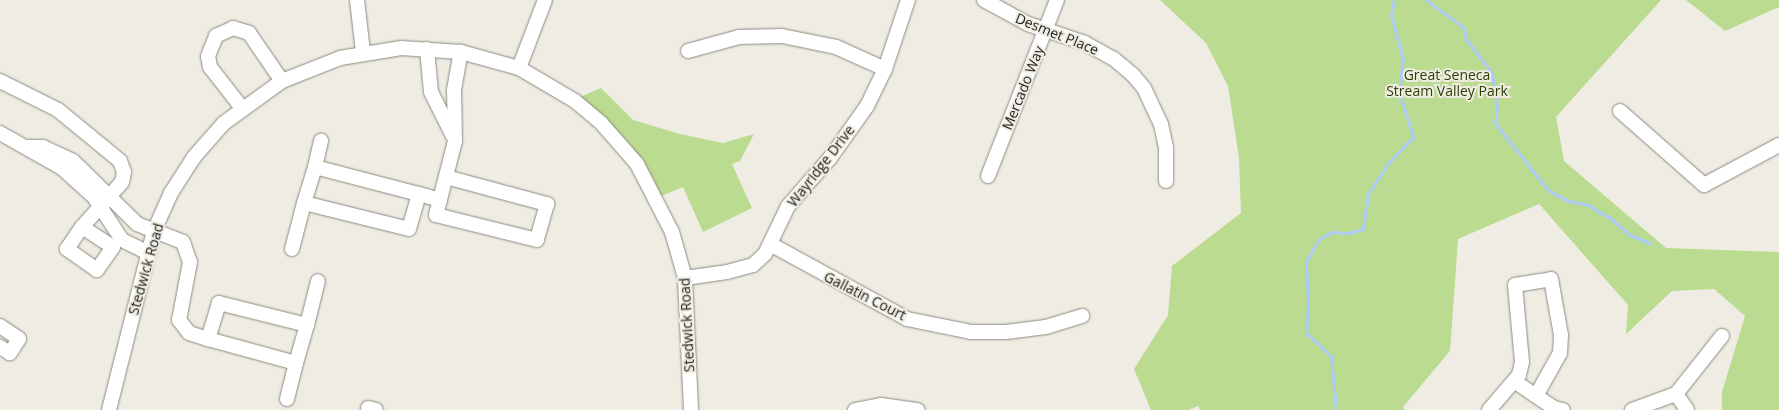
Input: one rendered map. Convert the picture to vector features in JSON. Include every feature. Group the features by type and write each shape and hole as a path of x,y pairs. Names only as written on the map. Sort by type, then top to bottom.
{"street":[{"path":"357,0 363,52"},
{"path":"519,68 545,0"},
{"name":"Wayridge Drive","path":"686,278 727,272 753,265 772,245 788,206 830,158 862,113 885,68 908,0"},
{"name":"Desmet Place","path":"984,0 1046,31 1086,43 1114,59 1144,88 1161,124 1166,147 1166,181"},
{"name":"Mercado Way","path":"988,176 1057,0"},
{"path":"242,108 210,66 208,56 216,36 233,28 249,33 282,82"},
{"path":"688,51 739,37 782,36 836,47 885,68"},
{"path":"427,49 431,92 456,141"},
{"name":"Stedwick Road","path":"109,410 154,231 171,193 194,157 242,108 282,82 312,67 363,52 427,49 462,52 519,68 575,101 602,124 637,164 672,232 686,278 691,410"},
{"path":"446,177 547,204 538,240 436,215 446,177 456,141 454,90 462,52"},
{"path":"0,82 58,110 120,161 124,172 122,182 82,227"},
{"path":"1620,110 1704,185 1779,145"},
{"path":"0,133 25,147 43,147 73,161 104,200 122,240 148,253"},
{"path":"292,250 321,142"},
{"path":"315,167 440,200"},
{"path":"304,203 409,229 418,194"},
{"path":"104,200 137,224 178,239 188,251 189,276 179,320 189,333 296,363"},
{"name":"Gallatin Court","path":"772,245 908,319 971,332 1006,332 1046,328 1082,316"},
{"path":"1489,410 1514,381 1522,362 1515,285 1551,279 1561,335 1560,353 1536,396"},
{"path":"287,399 318,281"},
{"path":"208,339 219,303 306,325"},
{"path":"0,326 19,339 10,353 0,347"},
{"path":"1632,410 1676,394 1722,336"},
{"path":"1514,381 1536,396 1563,410"},
{"path":"1676,394 1687,410"},
{"path":"855,410 881,405 918,410"}],"green space":[{"name":"Great Seneca Stream Valley Park","path":"1160,0 1661,0 1556,117 1564,161 1666,248 1779,252 1779,410 1722,410 1722,392 1745,316 1714,289 1672,291 1626,334 1628,305 1539,204 1458,239 1450,351 1403,407 1405,410 1200,410 1198,406 1188,410 1151,410 1134,369 1168,315 1172,266 1241,213 1239,158 1228,86 1206,43"},
{"path":"1686,0 1779,0 1779,7 1725,31"},
{"path":"601,88 633,120 680,134 723,143 754,134 740,161 732,164 752,208 703,232 683,187 656,198 642,172 575,99"}],"waterway":[{"path":"1336,410 1331,356 1306,333 1308,303 1306,262 1318,240 1332,232 1348,233 1363,229 1368,194 1388,163 1413,137 1399,91 1403,60 1391,15 1394,0"},
{"path":"1426,0 1463,27 1466,39 1492,73 1497,109 1495,123 1548,190 1568,201 1588,205 1611,219 1630,235 1650,243"}]}
